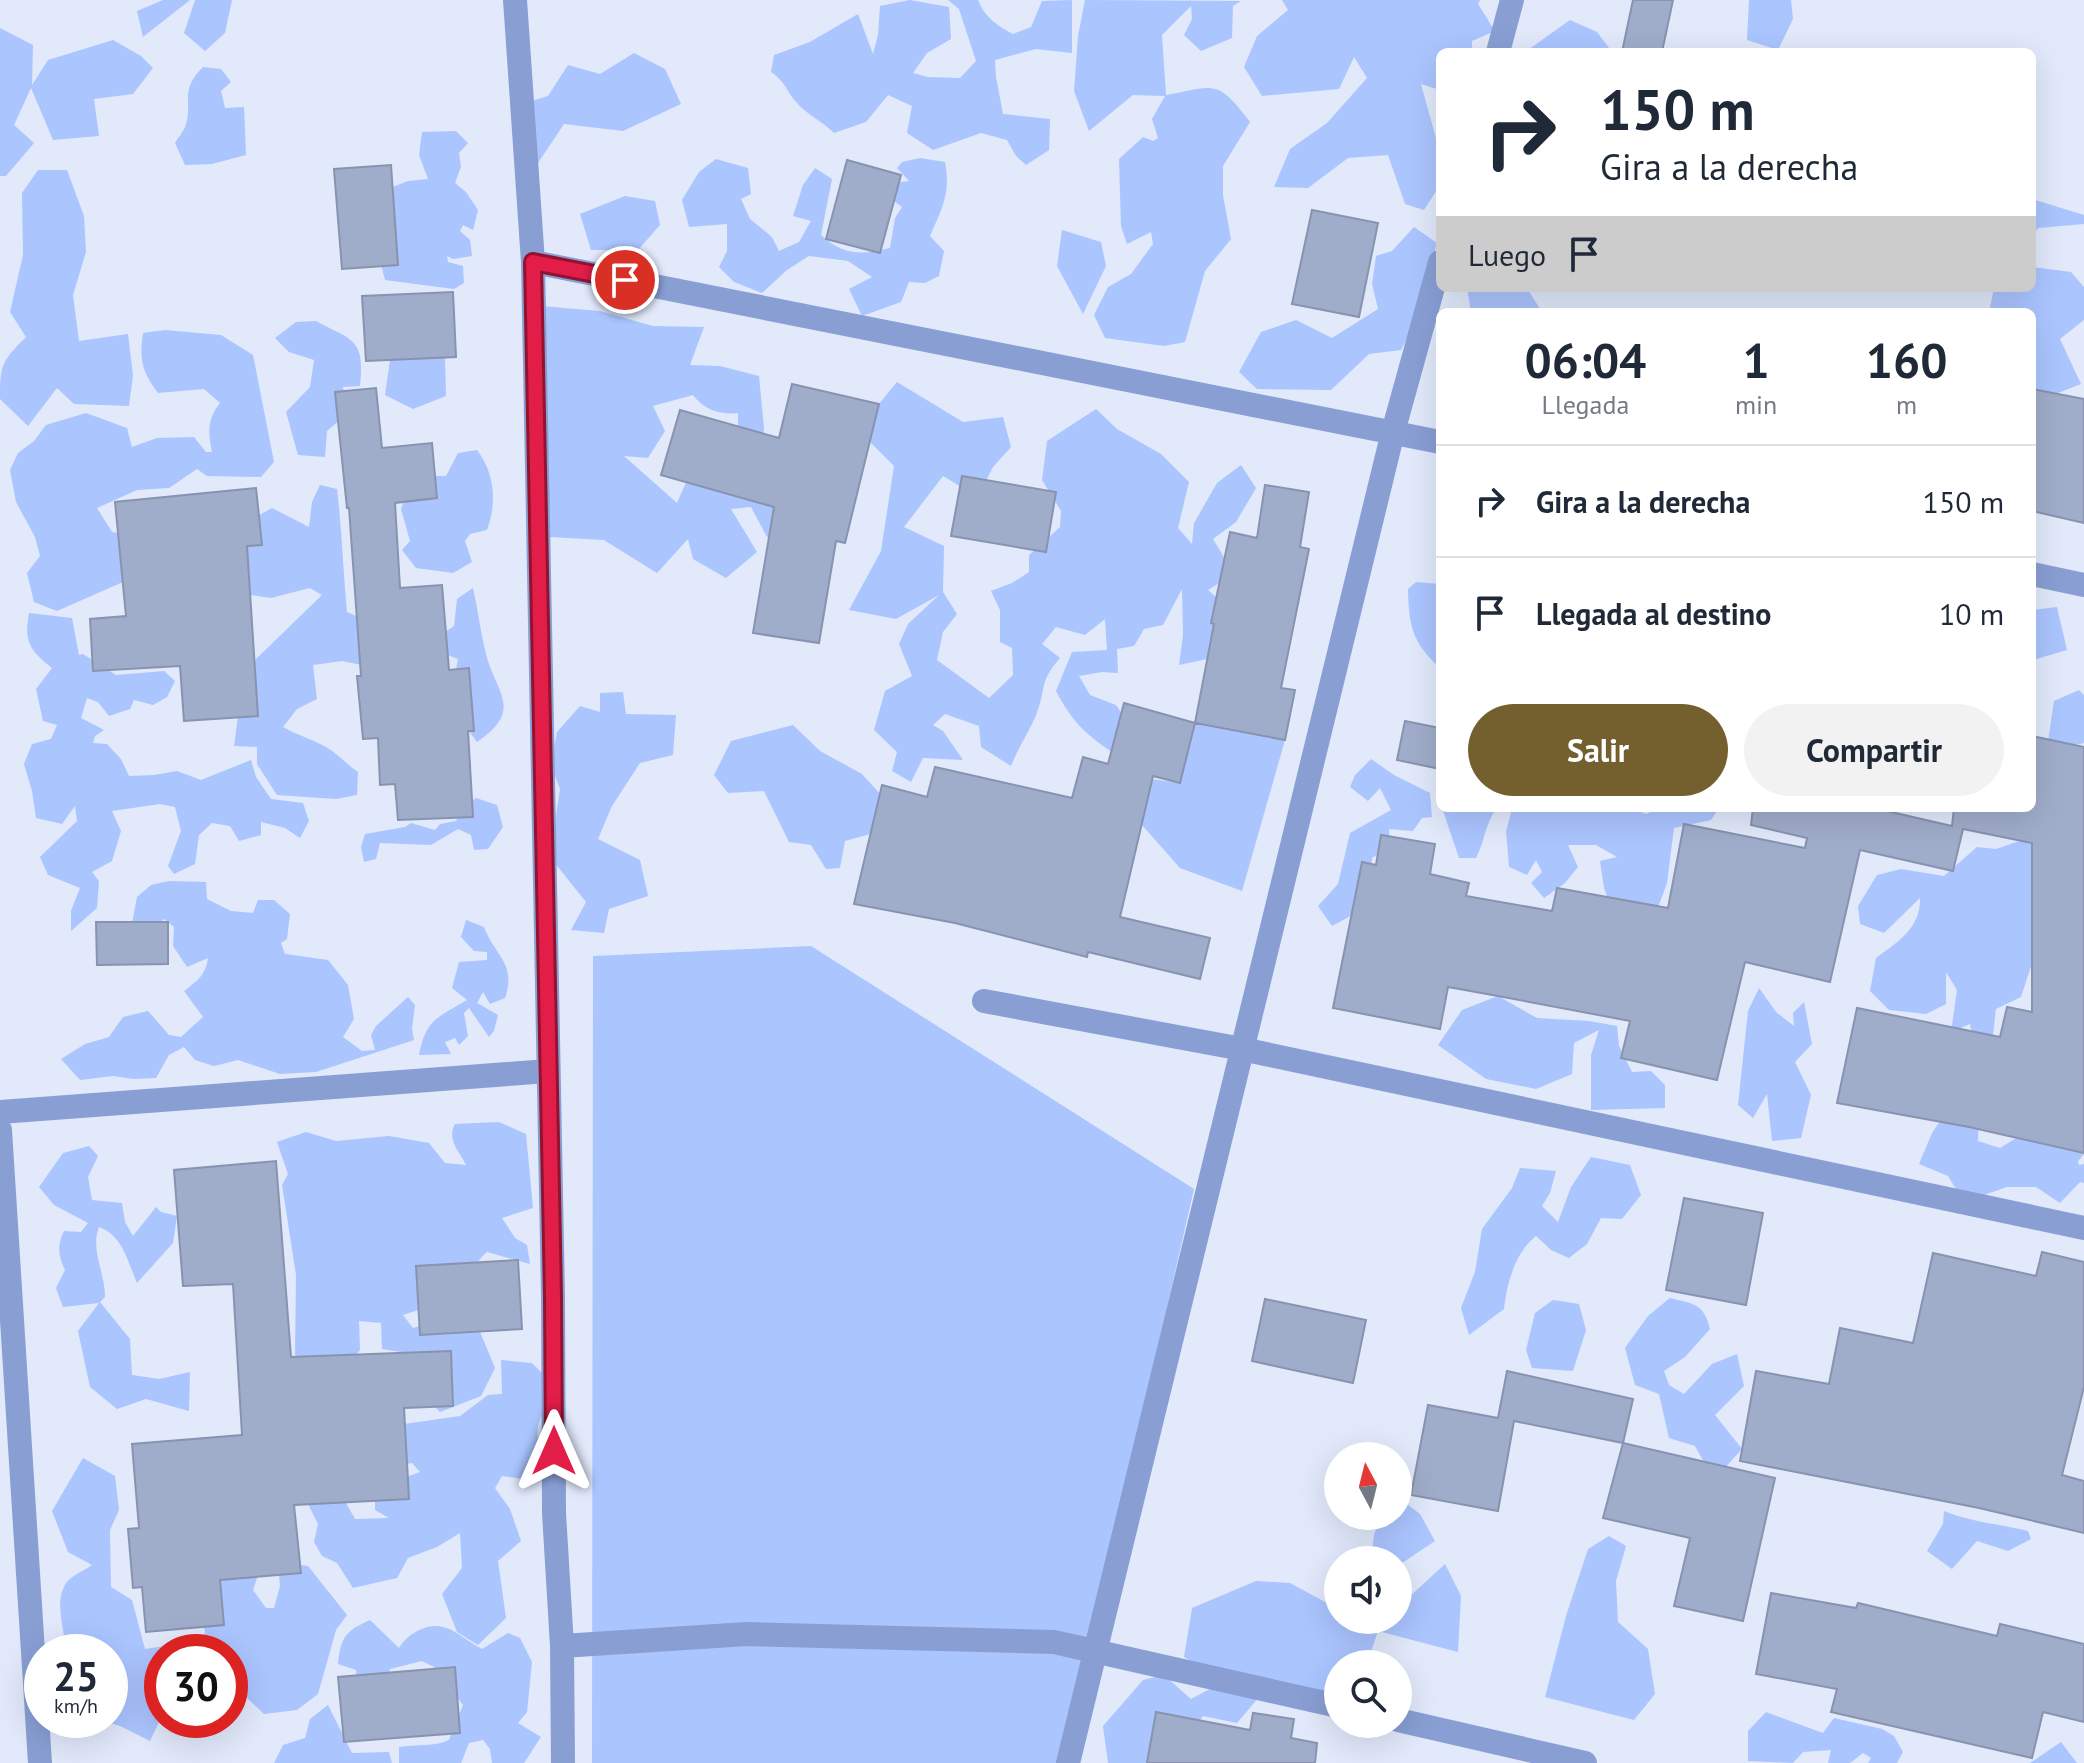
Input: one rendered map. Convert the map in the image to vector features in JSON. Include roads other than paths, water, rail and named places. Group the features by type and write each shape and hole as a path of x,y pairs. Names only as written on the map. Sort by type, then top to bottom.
{"street":[{"path":"515,0 533,262 553,1296 554,1513 562,1646 563,1763"},
{"path":"1499,48 1512,0"},
{"path":"533,262 1436,441"},
{"path":"1068,1763 1393,432 1436,276"},
{"path":"2036,575 2084,585"},
{"path":"984,1001 1242,1049 2084,1228"},
{"path":"0,1112 548,1071"},
{"path":"0,1130 40,1763"},
{"path":"562,1646 747,1634 1054,1642 1324,1703"},
{"path":"1412,1723 1585,1763"}]}
